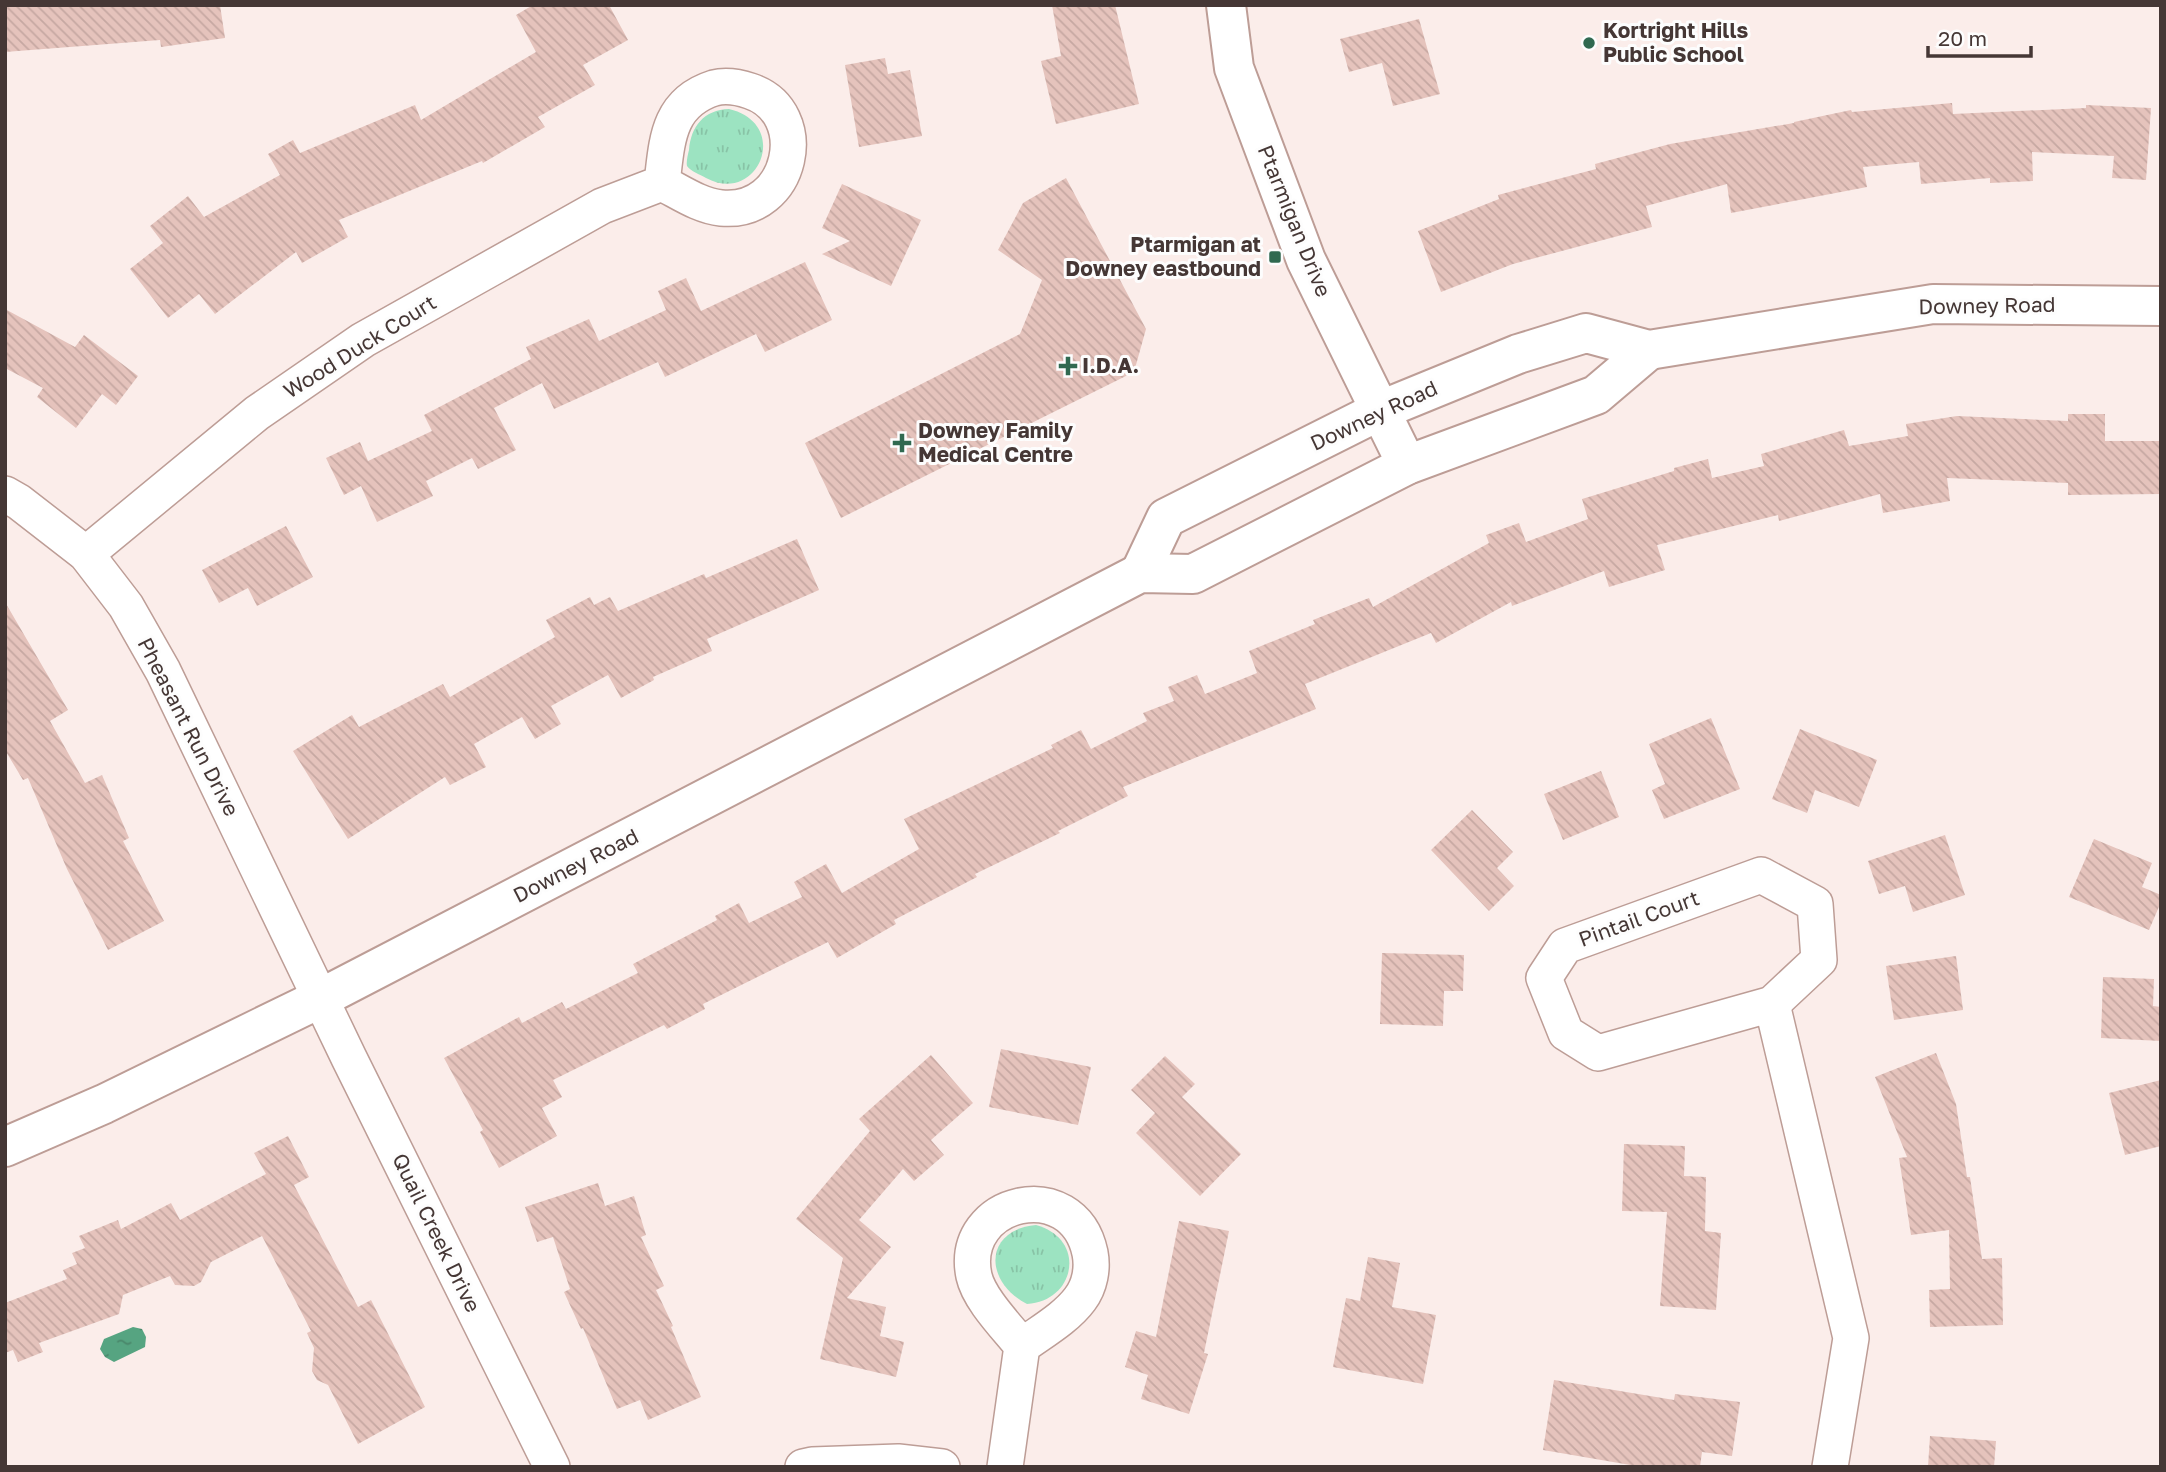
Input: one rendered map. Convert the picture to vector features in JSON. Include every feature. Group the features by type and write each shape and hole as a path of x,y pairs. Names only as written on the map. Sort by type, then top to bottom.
{"main road":[{"name":"Ptarmigan Drive","path":"1226,5 1234,68 1306,260 1407,465"},
{"name":"Downey Road","path":"1140,573 1166,518 1381,410 1518,354 1586,333 1649,349 1933,304 2161,306"},
{"name":"Downey Road","path":"5,1147 104,1104 321,999 1140,573 1193,574 1407,465 1596,395 1649,349"}],"street":[{"name":"Wood Duck Court","path":"86,554 257,412 363,340 602,206 662,183"},
{"name":"Pheasant Run Drive","path":"5,494 86,554 126,607 163,671 321,999"},
{"name":"Pintail Court","path":"1761,875 1815,904 1819,960 1772,1004 1598,1053 1566,1033 1544,978 1565,946 1761,875"},
{"name":"Quail Creek Drive","path":"321,999 552,1467"},
{"path":"1772,1004 1851,1338 1830,1467"},
{"path":"1005,1467 1022,1346"},
{"path":"803,1467 898,1462 942,1467"}],"green space":[{"path":"729,109 748,117 759,130 763,145 761,160 753,172 740,181 725,184 696,173 688,168 687,162 690,141 700,121 712,112"},
{"path":"1036,1225 1052,1232 1063,1243 1068,1255 1069,1269 1065,1281 1056,1292 1044,1300 1027,1304 1003,1283 997,1271 996,1258 999,1246 1006,1236"}],"water":[{"path":"133,1327 142,1329 146,1337 145,1347 114,1362 105,1357 100,1349 104,1339"}],"building":[{"path":"5,5 220,5 225,38 161,47 160,40 5,52"},
{"path":"533,5 609,5 628,40 583,65 595,85 538,117 545,127 483,163 482,161 339,220 348,237 302,263 296,252 215,314 199,294 168,318 130,269 163,243 150,226 188,196 204,217 280,175 268,154 293,140 300,153 415,105 421,120 536,52 516,15"},
{"path":"1052,5 1115,5 1139,104 1056,124 1041,61 1061,56"},
{"path":"1419,19 1440,94 1393,106 1382,63 1349,72 1340,39"},
{"path":"885,58 888,74 910,70 922,136 859,147 845,65"},
{"path":"1952,103 1953,114 2086,108 2086,105 2151,108 2146,180 2112,178 2114,156 2032,152 2033,181 1990,183 1990,178 1921,184 1919,162 1863,167 1867,187 1731,213 1727,184 1646,206 1652,227 1513,264 1441,292 1418,231 1499,199 1498,195 1596,169 1595,164 1670,144 1794,123 1851,110"},
{"path":"1066,178 1146,329 1134,372 841,518 805,443 1020,334 1042,280 998,250 1023,203"},
{"path":"842,184 921,220 891,286 822,254 850,241 822,228"},
{"path":"805,262 832,320 765,352 756,334 665,377 658,362 554,409 542,383 494,408 516,450 478,469 472,458 426,481 433,496 377,522 361,486 344,495 326,458 360,442 368,461 432,431 424,415 531,359 526,347 589,319 599,341 666,310 658,291 686,278 701,311"},
{"path":"5,309 75,347 84,335 138,376 116,405 102,394 76,428 37,397 43,388 5,368"},
{"path":"2068,414 2105,414 2105,441 2161,441 2161,494 2068,495 2068,483 1947,478 1950,501 1883,513 1880,494 1779,521 1778,515 1657,545 1665,570 1609,587 1604,571 1512,606 1511,602 1436,643 1431,633 1305,684 1316,709 1123,787 1128,796 975,874 977,877 894,920 896,924 837,958 828,942 703,1004 705,1009 667,1029 664,1025 553,1080 562,1097 542,1108 557,1136 499,1168 480,1132 483,1130 444,1058 519,1017 522,1023 562,1002 566,1009 638,973 633,964 717,920 715,916 739,903 749,923 802,897 794,882 826,864 842,893 919,849 904,819 1053,748 1051,745 1081,730 1091,749 1147,721 1143,713 1174,701 1168,687 1197,675 1205,694 1257,673 1249,651 1315,624 1313,620 1369,598 1373,607 1489,543 1486,535 1519,523 1526,542 1588,519 1582,499 1708,459 1712,478 1764,466 1761,454 1844,430 1849,446 1908,436 1906,424 1957,416 2068,421"},
{"path":"286,526 313,577 257,606 248,588 219,603 202,570"},
{"path":"797,539 819,590 707,639 712,651 653,677 654,680 621,698 608,675 551,706 561,724 535,739 522,717 474,744 486,767 450,785 445,777 348,839 293,751 352,715 359,727 443,684 450,697 555,637 546,620 590,597 594,605 610,597 618,611 704,574 706,578"},
{"path":"5,602 68,710 50,721 85,783 102,775 129,838 123,841 164,921 108,950 67,869 28,778 23,780 5,750"},
{"path":"1711,718 1740,789 1664,819 1652,790 1665,784 1649,744"},
{"path":"1800,729 1877,760 1859,807 1815,790 1807,813 1772,799"},
{"path":"1601,771 1619,817 1563,840 1544,794"},
{"path":"1472,810 1513,852 1497,868 1514,886 1489,911 1431,850"},
{"path":"1945,835 1965,895 1913,912 1905,886 1879,894 1868,861"},
{"path":"2094,839 2152,863 2142,887 2161,895 2161,902 2149,930 2069,897"},
{"path":"1382,953 1464,955 1463,991 1444,991 1443,1026 1380,1024"},
{"path":"1956,956 1963,1010 1894,1020 1886,966"},
{"path":"2103,977 2154,979 2153,1006 2161,1007 2161,1041 2101,1038"},
{"path":"1001,1049 1091,1067 1078,1125 989,1107"},
{"path":"1936,1053 1956,1104 1982,1259 2002,1258 2003,1325 1930,1327 1929,1290 1950,1289 1949,1230 1911,1235 1899,1158 1907,1157 1875,1077"},
{"path":"931,1055 973,1103 931,1140 944,1155 914,1181 903,1169 859,1220 891,1247 847,1298 886,1307 880,1336 904,1342 896,1377 820,1359 843,1258 796,1219 870,1131 859,1119"},
{"path":"1165,1056 1195,1084 1182,1097 1241,1154 1200,1196 1136,1133 1155,1113 1131,1090"},
{"path":"2161,1080 2161,1146 2125,1155 2109,1093"},
{"path":"288,1136 309,1177 294,1185 358,1307 371,1300 425,1407 358,1444 328,1385 317,1380 312,1371 314,1348 307,1333 311,1331 262,1236 211,1262 201,1282 194,1286 175,1285 170,1276 123,1295 119,1314 39,1343 43,1352 18,1362 13,1350 5,1353 5,1303 67,1279 63,1270 77,1264 72,1253 85,1248 79,1236 118,1220 121,1229 171,1203 180,1220 266,1174 254,1153"},
{"path":"1624,1144 1685,1146 1684,1176 1706,1177 1705,1231 1721,1233 1716,1310 1660,1306 1667,1212 1622,1211"},
{"path":"598,1183 605,1206 634,1196 646,1235 641,1237 664,1286 656,1290 701,1397 648,1420 640,1400 617,1409 583,1328 581,1329 564,1292 570,1289 553,1237 537,1242 525,1207"},
{"path":"1179,1221 1229,1231 1204,1353 1208,1354 1189,1414 1141,1399 1148,1375 1125,1367 1136,1331 1156,1337"},
{"path":"1368,1257 1400,1263 1392,1307 1436,1315 1423,1384 1333,1367 1346,1298 1360,1301"},
{"path":"1554,1380 1674,1400 1675,1394 1740,1402 1732,1456 1702,1452 1700,1467 1642,1467 1543,1450"},
{"path":"1930,1436 1996,1441 1994,1467 1928,1467"}],"place":[{"name":"Kortright Hills Public School","path":"1589,43"},
{"name":"Ptarmigan at Downey eastbound","path":"1275,257"},
{"name":"I.D.A.","path":"1068,366"},
{"name":"Downey Family Medical Centre","path":"902,443"}]}
